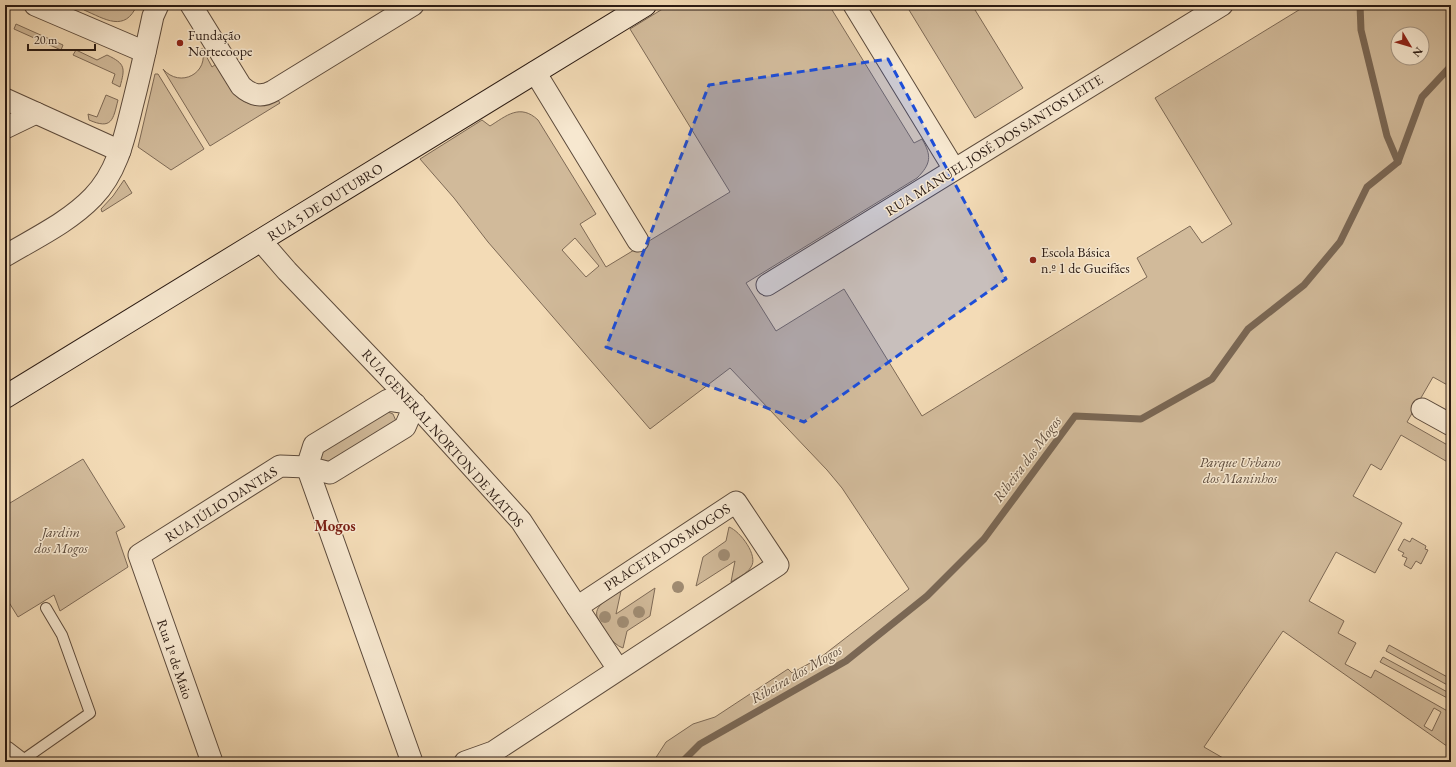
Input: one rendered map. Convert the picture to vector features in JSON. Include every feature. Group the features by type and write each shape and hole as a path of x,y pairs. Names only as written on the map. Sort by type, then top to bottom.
{"main road":[{"name":"RUA 5 DE OUTUBRO","path":"5,398 645,5"},
{"path":"5,752 19,762"}],"street":[{"path":"35,5 146,52"},
{"path":"5,256 81,208 98,191 113,170 120,151 146,52 153,16 158,5"},
{"path":"200,8 241,86 250,93 258,95 273,91 414,5"},
{"path":"854,5 954,169"},
{"name":"RUA MANUEL JOSÉ DOS SANTOS LEITE","path":"767,285 1222,5"},
{"path":"535,72 638,241"},
{"path":"5,99 120,151"},
{"path":"5,128 36,113"},
{"name":"RUA GENERAL NORTON DE MATOS","path":"261,241 287,271 414,404 521,521 618,670"},
{"path":"412,762 307,468 314,445 388,400 414,404"},
{"name":"RUA JÚLIO DANTAS","path":"139,555 280,466 307,468 330,473 405,427 414,404"},
{"path":"1422,409 1451,425"},
{"name":"PRACETA DOS MOGOS","path":"576,607 736,502 778,565 618,670"},
{"name":"Rua 1º de Maio","path":"139,555 212,762"},
{"path":"465,762 493,752 618,670"}],"lane":[{"path":"19,762 90,713 62,635 46,608"}],"highlighted area":[{"path":"888,59 1006,279 804,422 606,347 709,85"}],"green space":[{"path":"86,5 99,5 103,7 104,5 137,5 127,19 114,21 107,20 84,10"},
{"name":"Parque Urbano dos Maninhos","path":"669,5 829,5 914,143 922,139 929,155 927,164 917,178 746,283 776,331 844,289 922,416 1147,277 1137,258 1190,226 1202,243 1232,224 1155,98 1307,5 1451,5 1451,387 1433,377 1407,422 1451,447 1451,464 1401,435 1381,470 1371,464 1353,496 1402,523 1375,573 1336,552 1309,601 1344,621 1338,633 1356,643 1345,664 1371,678 1375,670 1451,713 1451,749 1283,631 1204,747 1230,762 653,762 666,742 693,724 715,717 788,669 792,673 821,657 909,589 842,488 827,470 730,368 650,429 488,242 454,198 420,159 482,120 490,126 507,115 513,113 525,112 531,115 538,120 596,214 580,224 606,267 730,192 630,29","holes":["575,238 599,266 586,277 562,250","1434,708 1441,712 1432,731 1424,726"]},
{"path":"906,5 972,5 1023,88 975,118"},
{"path":"16,24 63,45 61,50 14,29"},
{"path":"202,48 212,67 216,64 237,96 242,100 257,105 273,103 278,100 280,103 210,146 163,69 170,75 177,78 185,78 192,75 198,71 202,65"},
{"path":"76,50 97,60 107,55 118,61 121,64 123,71 120,87 112,83 115,74 73,55"},
{"path":"155,74 158,74 204,149 171,170 138,147"},
{"path":"106,95 118,100 113,118 107,123 103,124 89,120 88,114 97,117"},
{"path":"124,180 132,193 102,212 101,209 113,196"},
{"path":"388,412 393,414 396,421 329,464 322,465 318,454"},
{"name":"Jardim dos Mogos","path":"83,459 125,527 116,532 128,567 60,611 54,595 18,617 5,596 5,506"},
{"path":"729,527 738,533 747,544 753,562 751,567 744,574 731,582 735,561 696,586 703,557 726,541"},
{"path":"1412,538 1426,546 1425,549 1428,550 1421,564 1416,561 1411,569 1404,565 1407,558 1402,556 1404,553 1398,550 1404,539 1410,542"},
{"path":"655,588 650,616 627,631 623,648 619,646 612,640 598,619 597,610 604,602 621,591 616,614"},
{"path":"1389,645 1451,679 1451,687 1386,651"},
{"path":"1383,657 1451,694 1451,700 1380,662"}],"waterway":[{"path":"1360,5 1361,30 1387,136 1398,162"},
{"name":"Ribeira dos Mogos","path":"682,762 700,744 846,661 927,596 984,539 1075,416 1141,419 1212,379 1248,329 1304,285 1340,242 1367,187 1398,162 1422,97 1451,66"}],"place":[{"name":"Fundação Nortecoope","path":"180,43"},
{"name":"Escola Básica n.º 1 de Gueifães","path":"1033,260"}],"district":[{"name":"Mogos","path":"335,526"}]}
